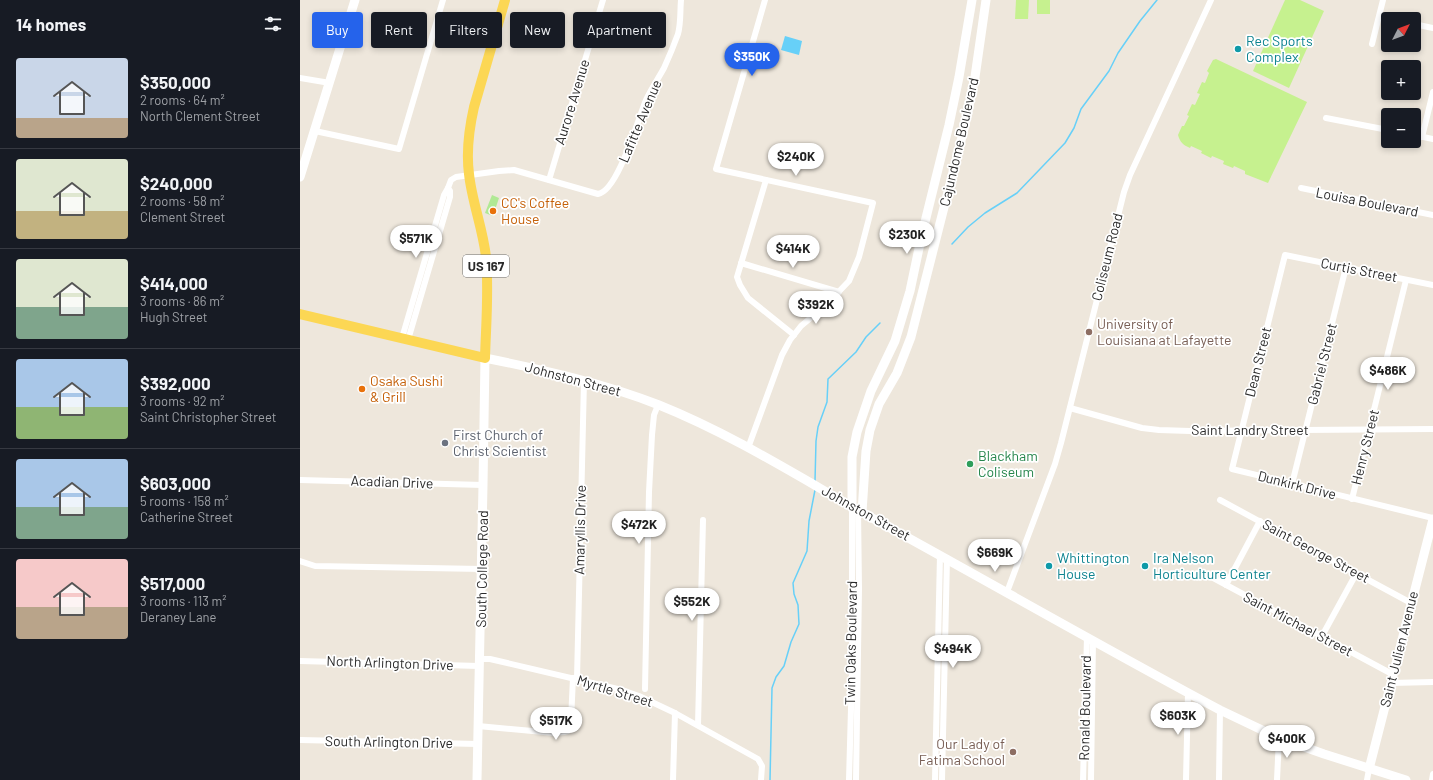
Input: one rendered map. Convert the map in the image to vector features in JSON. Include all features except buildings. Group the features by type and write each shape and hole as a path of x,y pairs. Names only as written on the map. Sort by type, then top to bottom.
{"main road":[{"path":"300,176 304,150 315,131 356,0"},
{"name":"US 167","path":"485,358 487,302 486,256 469,175 468,149 471,119 505,0"},
{"name":"Cajundome Boulevard","path":"857,509 852,457 860,420 871,391 895,341 910,291 922,234 944,148 959,77 972,0"},
{"name":"Cajundome Boulevard","path":"857,509 870,430 879,404 903,360 918,310 975,77 986,0"},
{"path":"944,148 958,151"},
{"path":"905,306 918,310"},
{"name":"Johnston Street","path":"300,314 584,380 658,405 704,424 1188,694 1279,738 1406,780"},
{"name":"South College Road","path":"477,780 485,358"},
{"name":"Saint Julien Avenue","path":"1369,769 1433,518"}],"street":[{"path":"315,131 399,149 443,0"},
{"name":"Aurore Avenue","path":"549,180 603,0"},
{"name":"Lafitte Avenue","path":"549,180 598,194 603,192 613,180 623,162 646,99 664,68 678,32 681,0"},
{"path":"748,448 782,355 794,335 804,322 826,305 847,285 853,274 874,202 716,169 764,0"},
{"name":"Coliseum Road","path":"1007,592 1055,464 1124,192 1130,175 1211,0"},
{"path":"1372,44 1383,0"},
{"path":"1421,25 1433,28"},
{"path":"300,78 330,83"},
{"path":"1433,92 1422,137 1433,139"},
{"path":"1326,118 1381,129"},
{"path":"405,339 444,195 453,178 509,170 549,180"},
{"path":"766,180 737,277 748,298 794,335"},
{"path":"405,339 450,197 450,191 448,188"},
{"name":"Louisa Boulevard","path":"1301,188 1433,215"},
{"path":"431,240 437,241"},
{"name":"Curtis Street","path":"1285,255 1433,285"},
{"name":"Dean Street","path":"1232,469 1285,255"},
{"path":"741,263 839,292"},
{"name":"Gabriel Street","path":"1292,484 1346,268"},
{"name":"Henry Street","path":"1352,498 1406,280"},
{"name":"Amaryllis Drive","path":"478,726 554,732 568,731 571,720 575,679 584,380"},
{"path":"645,689 649,492 654,415 658,405"},
{"name":"Saint Landry Street","path":"1070,408 1126,424 1159,430 1433,429"},
{"name":"Dunkirk Drive","path":"1232,469 1433,518"},
{"name":"Acadian Drive","path":"300,480 483,485"},
{"name":"Saint George Street","path":"1220,500 1411,603"},
{"name":"Twin Oaks Boulevard","path":"849,780 857,509"},
{"name":"Twin Oaks Boulevard","path":"856,780 859,589 857,509"},
{"path":"698,725 703,520"},
{"path":"1226,585 1260,521"},
{"path":"935,780 944,557"},
{"path":"942,780 944,557"},
{"path":"300,561 315,566 482,569"},
{"name":"Saint Michael Street","path":"1204,573 1322,636 1392,678"},
{"path":"1322,636 1356,574"},
{"name":"Ronald Boulevard","path":"1083,780 1084,724 1090,639"},
{"name":"Ronald Boulevard","path":"1090,639 1092,724 1091,780"},
{"name":"Myrtle Street","path":"479,662 490,659 639,696 698,725 758,759 761,762 761,780"},
{"name":"North Arlington Drive","path":"300,661 479,662"},
{"path":"1392,678 1433,682"},
{"path":"1186,780 1188,694"},
{"path":"1219,780 1220,710"},
{"path":"673,780 675,713"},
{"path":"1084,724 1092,724"},
{"path":"1277,780 1279,738"},
{"name":"South Arlington Drive","path":"300,740 478,744"},
{"name":"Saint Julien Avenue","path":"1367,780 1369,769"},
{"path":"1432,780 1433,774"}],"green space":[{"path":"1016,0 1029,0 1028,19 1015,19"},
{"path":"1037,0 1050,0 1050,14 1037,14"},
{"path":"1285,0 1300,0 1324,11 1289,88 1253,71"},
{"path":"1216,59 1307,102 1268,183 1245,174 1245,171 1234,166 1233,168 1223,164 1224,161 1212,156 1211,158 1201,153 1202,151 1191,146 1190,148 1188,147 1182,143 1178,135 1189,116 1187,115 1192,104 1195,105 1200,94 1197,93 1202,82 1205,83 1209,73 1207,71 1213,60"},
{"path":"492,195 499,198 493,216 485,213"}],"water":[{"path":"785,36 802,41 799,55 781,50"}],"waterway":[{"path":"952,244 968,227 985,213 1017,193 1065,143 1074,128 1081,109 1109,71 1118,53 1140,21 1157,0"},
{"path":"815,481 816,441 818,427 827,402 828,379 856,352 866,337 880,323"},
{"path":"770,780 772,688 776,677 784,666 791,642 799,624 798,605 794,594 793,583 807,551 809,521 815,490"}],"place":[{"name":"Rec Sports Complex","path":"1238,49"},
{"name":"CC's Coffee House","path":"493,211"},
{"name":"University of Louisiana at Lafayette","path":"1089,332"},
{"name":"Osaka Sushi & Grill","path":"362,389"},
{"name":"First Church of Christ Scientist","path":"445,443"},
{"name":"Blackham Coliseum","path":"970,464"},
{"name":"Whittington House","path":"1049,566"},
{"name":"Ira Nelson Horticulture Center","path":"1145,566"},
{"name":"Our Lady of Fatima School","path":"1013,752"}]}
